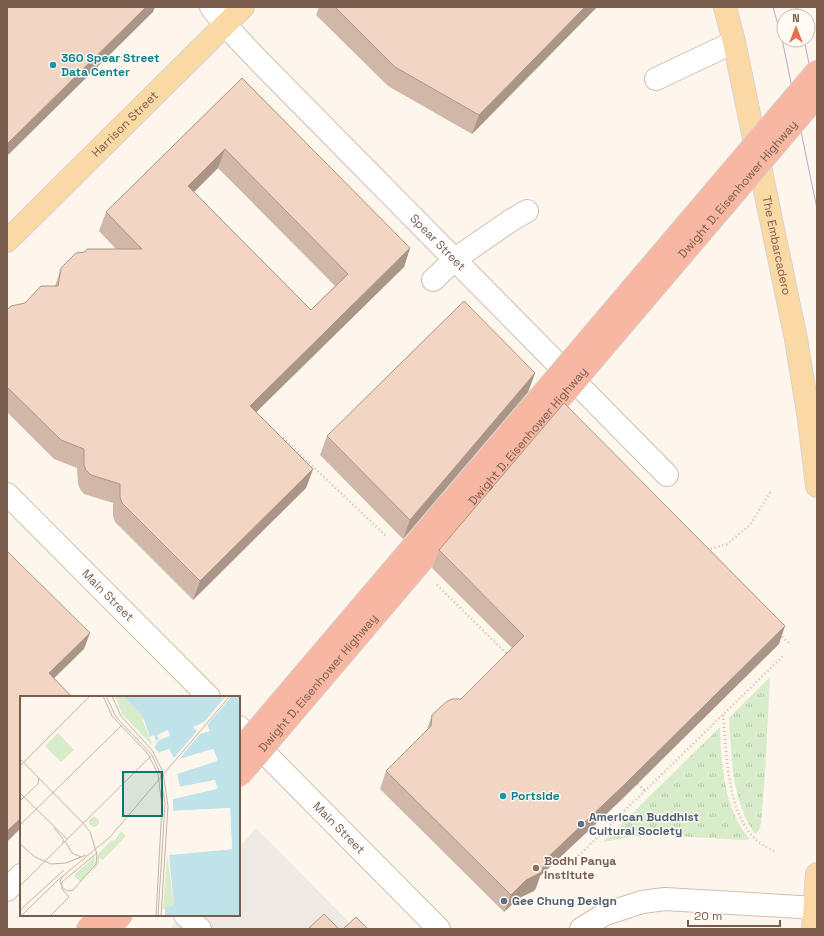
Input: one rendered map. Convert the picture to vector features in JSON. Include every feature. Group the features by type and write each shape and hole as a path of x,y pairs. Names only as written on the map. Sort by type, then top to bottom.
{"highway":[{"name":"Dwight D. Eisenhower Highway","path":"240,750 817,71"},
{"name":"Dwight D. Eisenhower Highway","path":"240,775 817,96"},
{"path":"88,929 99,916"},
{"path":"109,929 120,916"}],"main road":[{"name":"Harrison Street","path":"7,241 243,7"},
{"name":"The Embarcadero","path":"725,7 734,42 796,339 809,419 817,486"},
{"path":"815,915 817,874"}],"street":[{"name":"Spear Street","path":"212,7 225,25 667,474"},
{"path":"656,79 734,42"},
{"path":"433,280 455,259 527,211"},
{"name":"Main Street","path":"7,494 208,696"},
{"name":"Main Street","path":"240,728 439,929"},
{"path":"7,890 20,876"},
{"path":"581,929 605,914 642,902 665,899 815,915"},
{"path":"186,916 200,929"}],"path":[{"path":"283,438 390,540"},
{"path":"702,554 707,549 727,544 750,525 771,491"},
{"path":"435,583 513,660"},
{"path":"778,633 791,645"},
{"path":"570,864 646,792 783,656"},
{"path":"723,715 730,777 735,804 746,828 756,840 776,852"},
{"path":"633,780 646,792"}],"shaded area":[{"path":"256,828 356,929 170,929 181,916 240,916 240,847"}],"green space":[{"path":"770,677 761,823 759,830 755,834 747,821 737,793 732,763 729,718"},
{"path":"720,727 721,756 729,801 741,828 750,839 745,840 656,835 631,837 603,842"}],"building":[{"name":"360 Spear Street Data Center","path":"7,7 146,7 7,144"},
{"path":"335,7 585,7 479,115 395,67"},
{"path":"242,78 410,248 250,406 313,469 200,581 122,503 120,497 120,484 91,475 86,470 84,465 84,449 61,440 7,387 7,310 11,306 25,303 41,286 58,286 61,268 76,253 85,252 87,249 142,249 106,212","holes":["225,149 348,274 311,310 188,186"]},
{"path":"464,301 535,373 410,520 327,436"},
{"path":"564,403 785,626 625,784 545,860 540,873 526,880 511,895 386,771 431,726 432,715 446,702 452,699 461,699 524,636 439,550"},
{"path":"7,551 90,633 49,673 71,696 20,696 20,819 7,831"},
{"path":"324,914 339,929 308,929"},
{"path":"356,917 368,929 343,929"}],"tram line":[{"path":"773,7 782,39 817,209"},
{"path":"806,48 817,101"}],"place":[{"name":"360 Spear Street Data Center","path":"53,65"},
{"name":"Portside","path":"503,796"},
{"name":"American Buddhist Cultural Society","path":"581,824"},
{"name":"Bodhi Panya Institute","path":"536,868"},
{"name":"Gee Chung Design","path":"504,901"}]}
